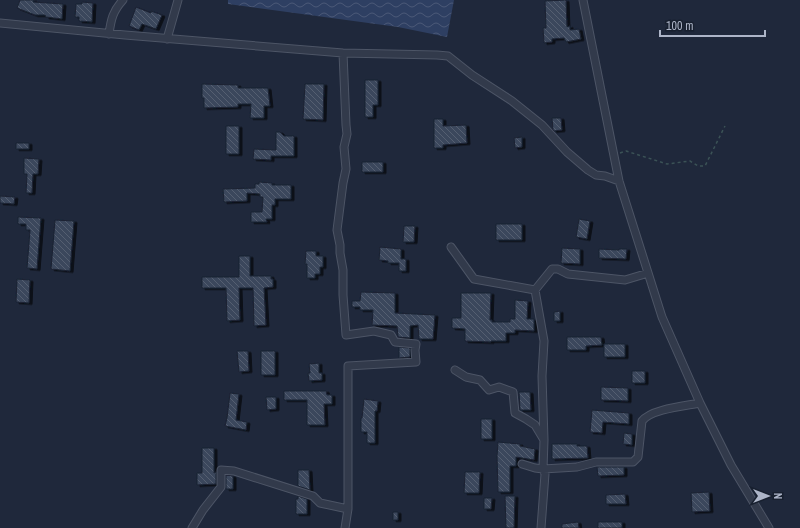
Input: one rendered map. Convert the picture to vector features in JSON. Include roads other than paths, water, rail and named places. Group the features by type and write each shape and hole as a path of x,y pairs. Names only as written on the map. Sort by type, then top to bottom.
{"street":[{"path":"109,34 115,8 123,0"},
{"path":"167,39 178,0"},
{"path":"583,0 619,181 662,317 700,403 731,465 769,528"},
{"path":"0,22 109,34 343,53 448,56 472,75 512,101 542,125 588,170 596,175 605,176 619,181"},
{"path":"343,53 346,125 344,147 346,169 337,230 343,270 346,335 374,331 391,335 395,342 416,344 416,362 348,366 348,509 345,528"},
{"path":"452,247 474,279 535,290"},
{"path":"535,290 552,270 558,268 568,274 625,280 645,274"},
{"path":"535,290 544,341 542,376 544,440 543,469 545,474 541,528"},
{"path":"455,370 466,377 480,380 489,390 499,387 513,392 514,413 526,419 535,426 544,440"},
{"path":"522,464 543,469 577,468 596,462 633,462 638,457 642,421 646,417 673,408 700,403"},
{"path":"192,528 203,510 221,487 221,470 234,472 313,496 320,503 348,509"}],"water":[{"path":"228,0 454,0 447,37 398,27 228,4"}]}
